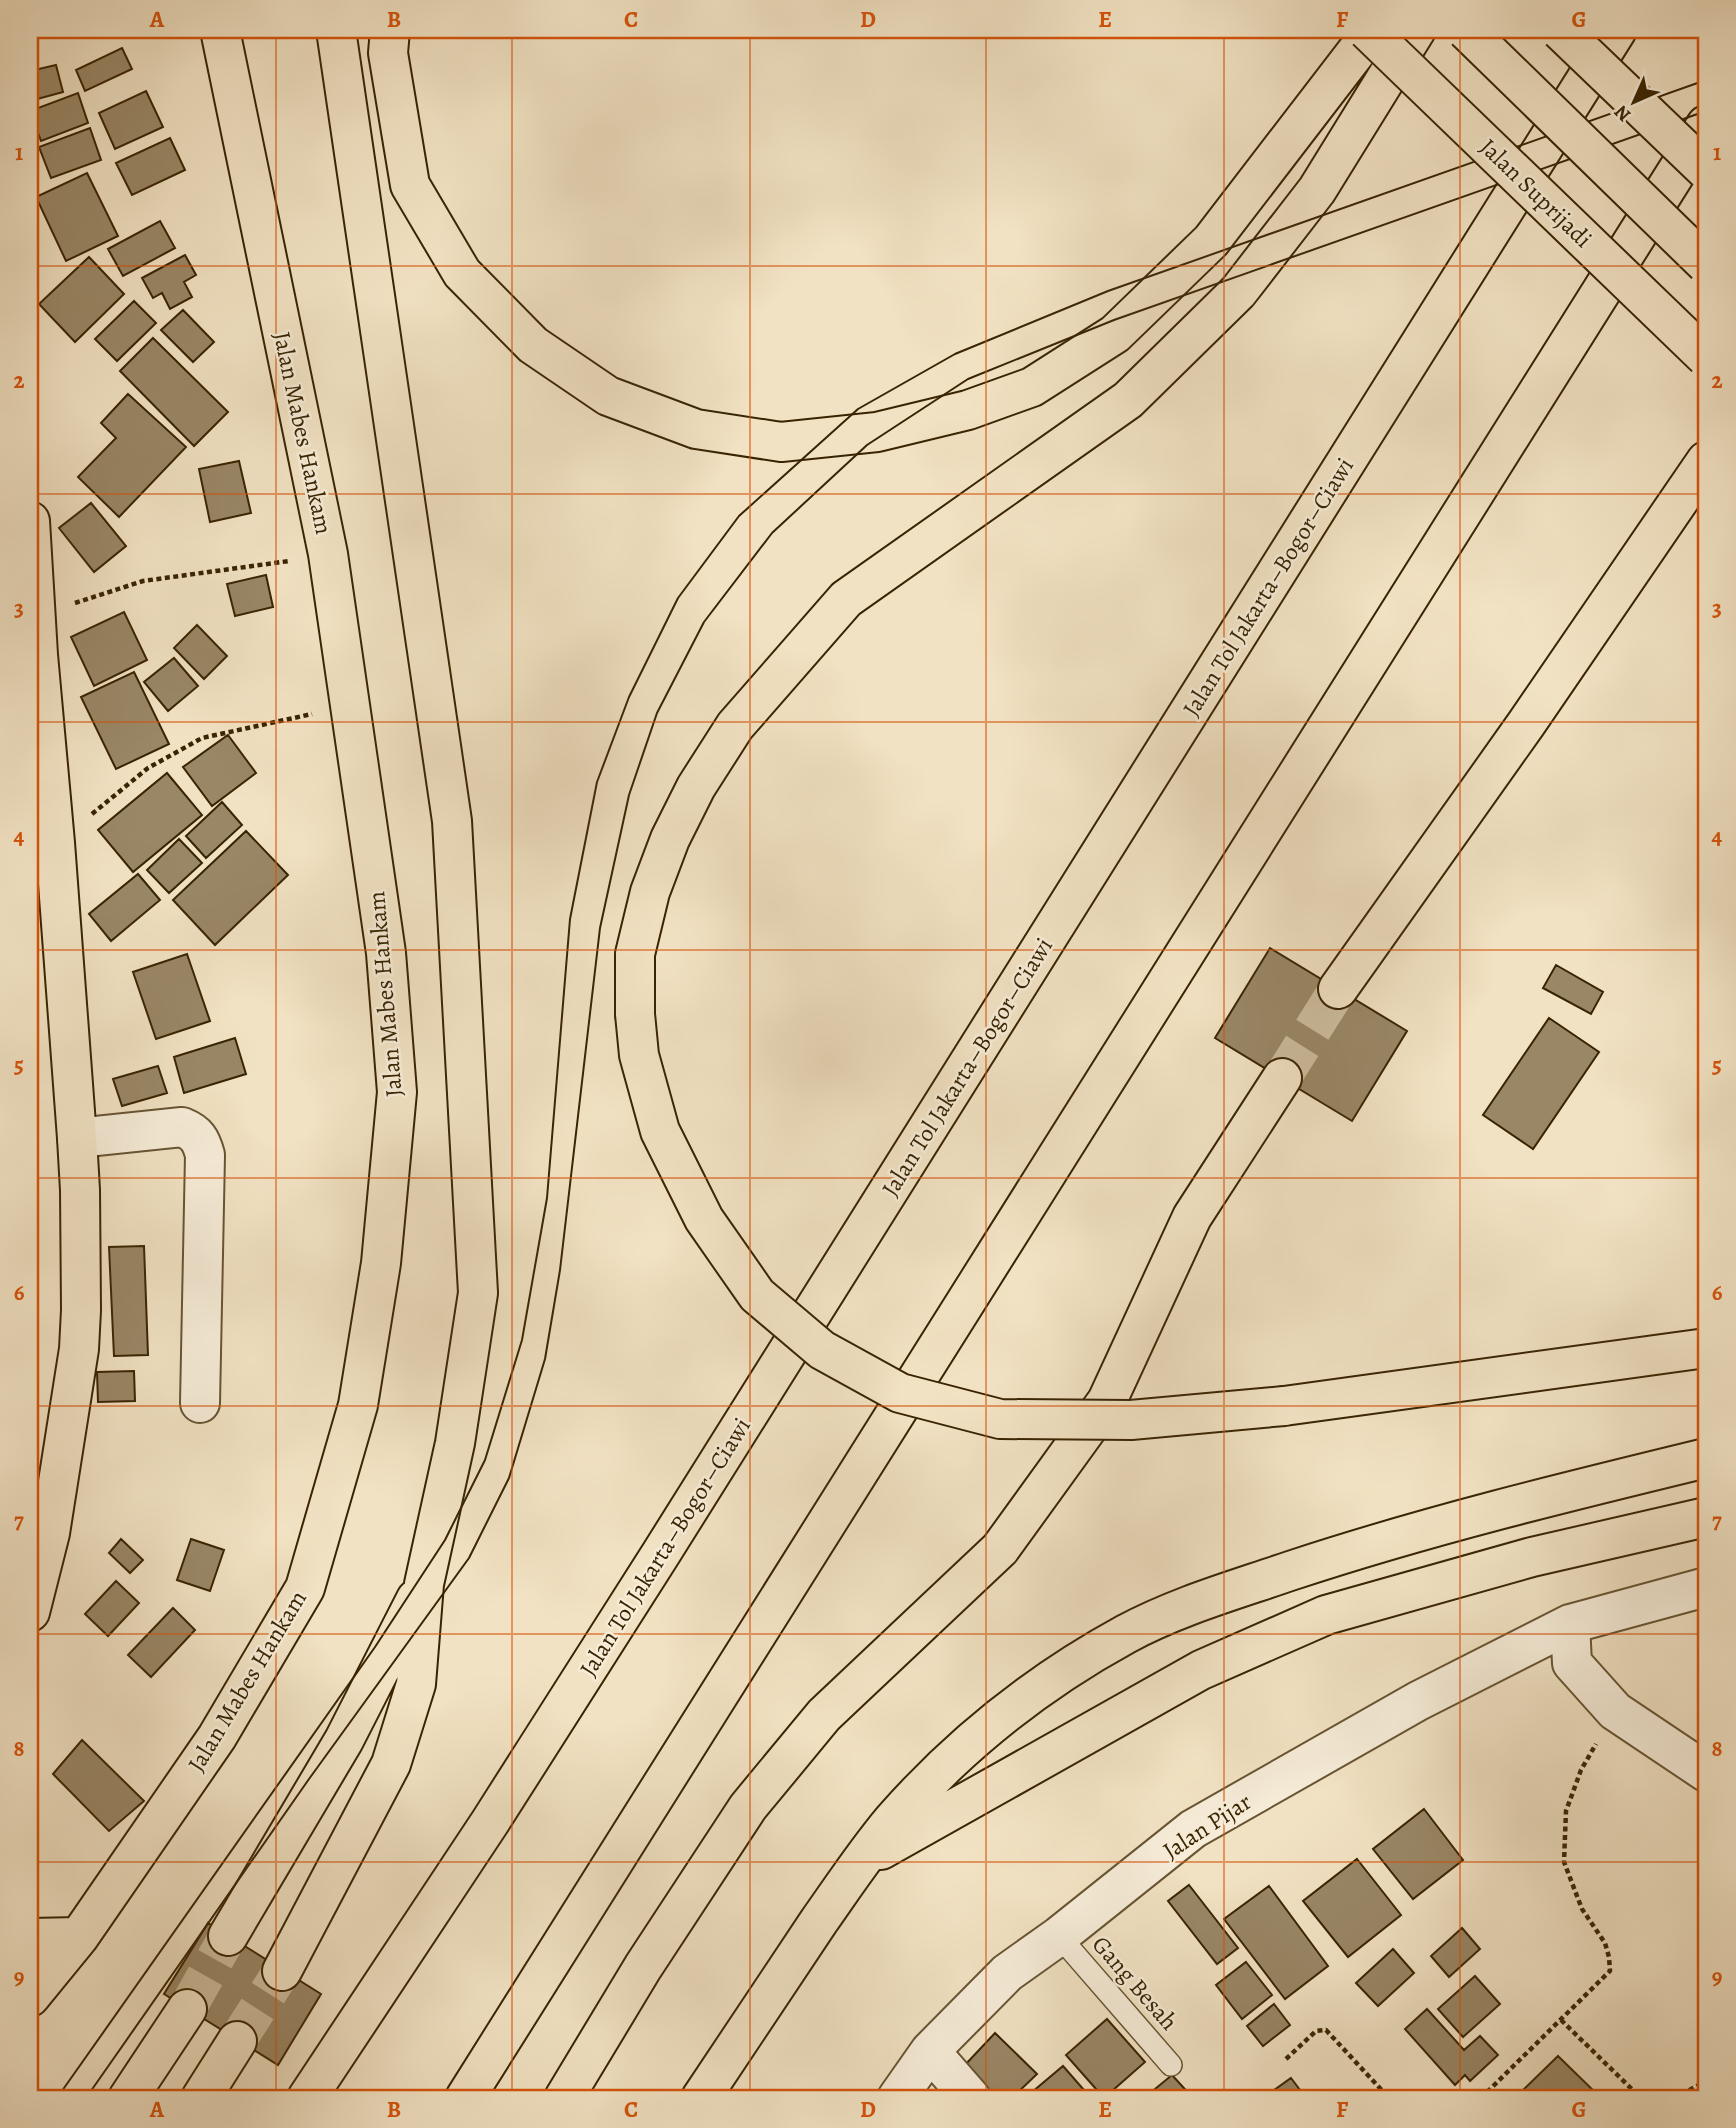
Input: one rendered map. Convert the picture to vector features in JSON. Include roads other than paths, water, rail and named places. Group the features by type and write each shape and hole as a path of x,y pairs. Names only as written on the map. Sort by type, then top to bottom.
{"main road":[{"name":"Jalan Mabes Hankam","path":"30,1997 79,1937 217,1737 304,1588 358,1405 382,1263 397,1092 386,953 328,554 220,30"},
{"path":"282,1971 390,1764 416,1684 424,1584 455,1443 478,1293 452,821 336,30"},
{"path":"390,30 388,53 410,186 461,273 534,345 608,396 696,429 781,442 877,432 968,410 1032,387 1115,334 1211,241 1373,30"},
{"name":"Jalan Suprijadi","path":"1367,30 1706,356"},
{"path":"1416,30 1317,190 1238,292 1128,400 846,599 735,726 696,787 670,839 650,892 635,954 635,1014 639,1055 660,1131 704,1219 758,1295 821,1350 900,1393 1000,1419 1131,1420 1284,1406 1706,1348"},
{"path":"1466,30 1706,264"},
{"path":"1560,30 1706,170"},
{"name":"Jalan Tol Jakarta–Bogor–Ciawi","path":"307,2098 491,1822 1617,30"},
{"path":"465,2098 1706,125"},
{"path":"1338,989 1526,724 1706,461"},
{"path":"30,521 36,615 34,655 55,842 80,1203 79,1349 40,1544 30,1612"},
{"path":"564,2098 643,1967 748,1807 824,1715 1000,1549 1107,1401 1192,1217 1282,1078"},
{"path":"701,2098 860,1861 893,1821 943,1768 1006,1711 1059,1673 1128,1633 1200,1601 1476,1515 1706,1458"},
{"path":"860,1861 1201,1670 1326,1615 1532,1557 1706,1517"},
{"path":"229,1937 344,1740 424,1584"},
{"path":"30,1937 79,1937"},
{"path":"128,2098 187,2009"},
{"path":"201,2098 237,2041"}],"street":[{"path":"77,1138 183,1128 192,1131 202,1141 205,1155 200,1403"},
{"name":"Jalan Pijar","path":"897,2098 930,2051 1007,1973 1059,1936 1192,1829 1418,1701 1570,1624 1706,1587"},
{"path":"1570,1624 1572,1663 1615,1711 1706,1772"},
{"path":"930,2051 971,2098"}],"lane":[{"name":"Gang Besah","path":"1059,1936 1171,2065"}],"tunnel":[{"path":"1282,1078 1338,989"},
{"path":"187,2009 228,1936"},
{"path":"237,2041 282,1971"}],"tram line":[{"path":"57,2098 375,1647 445,1540 485,1460 522,1340 547,1198 570,919 597,782 629,697 678,598 739,516 858,409 955,354 1108,291 1706,80"},
{"path":"86,2098 309,1779 469,1558 509,1478 545,1359 560,1270 600,928 629,795 657,713 704,622 772,533 867,445 968,379 1114,320 1706,111"}]}
